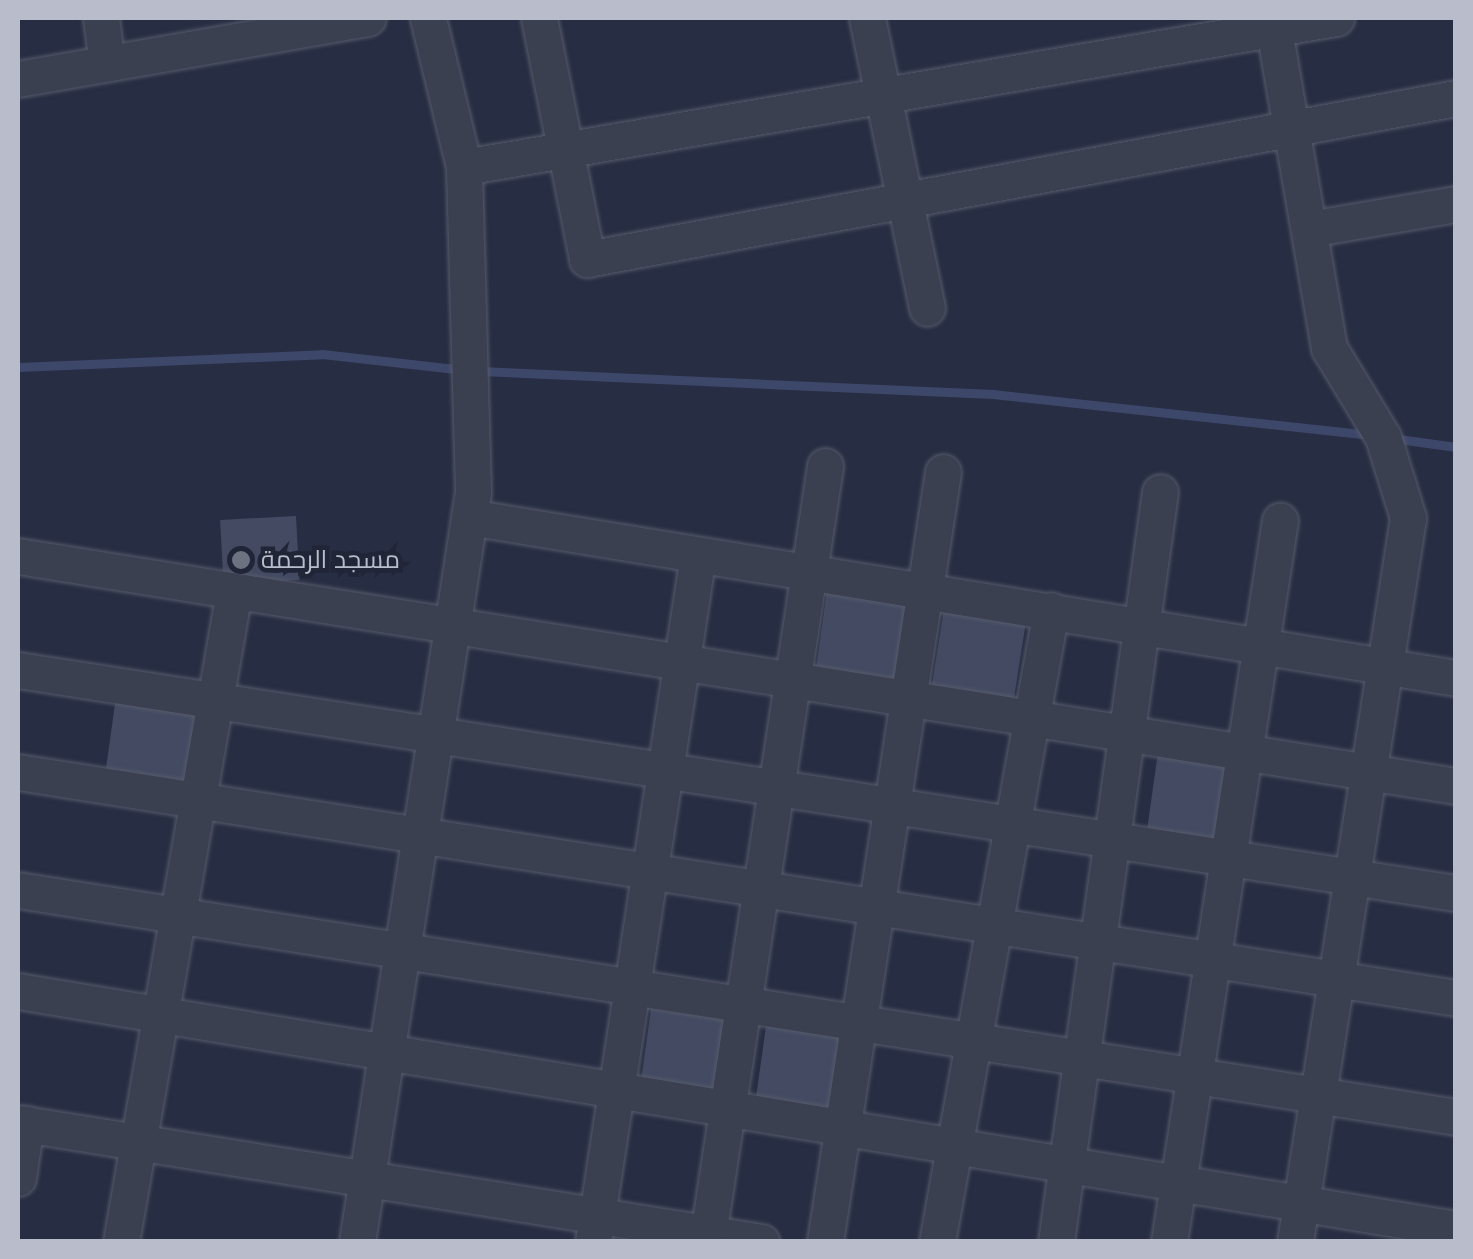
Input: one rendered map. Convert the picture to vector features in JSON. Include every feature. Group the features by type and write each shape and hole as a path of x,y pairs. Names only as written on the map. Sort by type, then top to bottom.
{"street":[{"path":"101,18 107,64"},
{"path":"18,79 318,22 368,18"},
{"path":"358,1242 469,518 464,167 428,18"},
{"path":"539,18 587,259 1456,98"},
{"path":"867,18 927,308"},
{"path":"464,167 883,96 1273,23 1336,18"},
{"path":"1273,23 1330,348 1375,420 1406,496 1386,667 1298,1203 1295,1242"},
{"path":"1308,228 1456,204"},
{"path":"708,1238 824,466"},
{"path":"825,1242 944,472"},
{"path":"1056,1242 1160,492"},
{"path":"469,518 1456,678"},
{"path":"1169,1242 1280,520"},
{"path":"595,1229 698,555"},
{"path":"18,556 232,597 452,626 1456,786"},
{"path":"122,1242 136,1142 232,597"},
{"path":"936,1242 1050,610"},
{"path":"18,670 1456,893"},
{"path":"18,772 1456,998"},
{"path":"18,890 1456,1116"},
{"path":"18,991 1456,1229"},
{"path":"18,1178 22,1124 367,1179 595,1229 762,1242"}],"building":[{"path":"296,516 299,580 223,584 220,520"},
{"path":"827,591 909,603 898,684 816,672"},
{"path":"944,609 1026,622 1013,704 931,691"},
{"path":"116,697 197,708 186,790 105,778"},
{"path":"1158,752 1239,763 1228,845 1147,833"},
{"path":"651,1009 733,1021 722,1102 640,1090"},
{"path":"766,1026 848,1038 837,1119 755,1107"}],"waterway":[{"path":"18,367 322,354 464,370"},
{"path":"479,371 993,394 1371,435"},
{"path":"1391,438 1456,447"}],"place":[{"name":"مسجد الرحمة","path":"241,560"}]}
